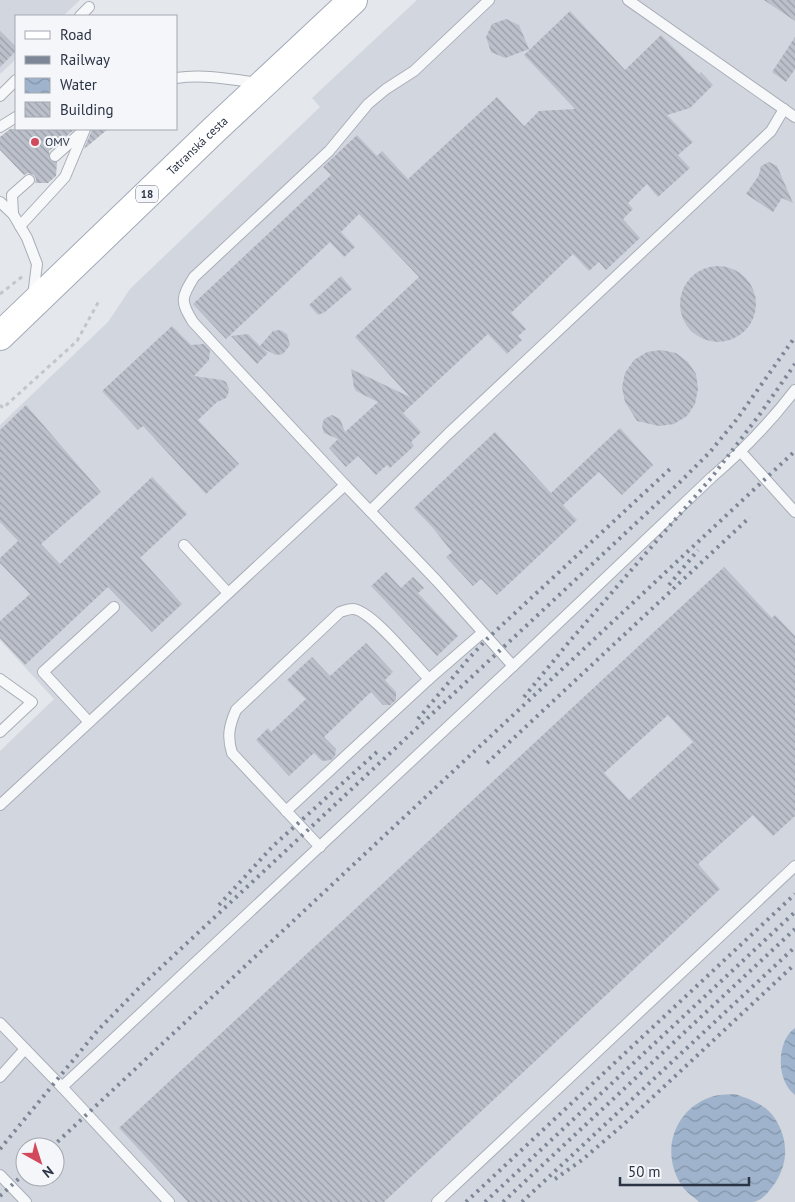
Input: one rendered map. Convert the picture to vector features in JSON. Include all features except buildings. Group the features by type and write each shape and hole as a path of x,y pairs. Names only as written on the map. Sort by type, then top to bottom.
{"main road":[{"name":"Tatranská cesta","path":"0,336 353,0"}],"lane":[{"path":"488,0 414,71 386,89 368,104 329,151 194,277 183,294 185,308 193,322 344,485 437,581 513,666"},
{"path":"628,0 795,117"},
{"path":"81,15 89,7"},
{"path":"178,78 226,78 264,83"},
{"path":"0,96 15,81"},
{"path":"370,511 448,434 771,130 784,109"},
{"path":"0,127 15,118"},
{"path":"55,156 84,130"},
{"path":"20,226 65,177 85,130"},
{"path":"13,214 12,195 29,180"},
{"path":"0,202 13,214 27,238 37,264 31,306"},
{"path":"62,1087 513,666 712,477 741,452 780,410 795,390"},
{"path":"741,452 795,512"},
{"path":"0,805 344,485"},
{"path":"184,545 228,593"},
{"path":"89,722 42,672 114,607"},
{"path":"320,847 232,754 228,740 230,723 236,710 340,612 353,609 365,614 377,624 429,679"},
{"path":"286,811 482,632"},
{"path":"0,679 32,702 0,732"},
{"path":"437,1202 795,866"},
{"path":"0,1024 25,1048 170,1202"},
{"path":"0,1065 25,1048"},
{"path":"0,1077 25,1048"},
{"path":"0,1175 26,1202"}],"path":[{"path":"0,294 37,264"},
{"path":"0,412 77,342 100,299"},
{"path":"0,405 3,408"}],"shaded area":[{"path":"0,0 80,0 64,15 15,15 15,60 0,74"},
{"path":"417,0 795,0 795,1202 0,1202 0,751 54,699 0,640 0,425 108,322 130,289 320,107 312,98"}],"water":[{"path":"795,1028 795,1095 784,1080 781,1061 784,1042"},
{"path":"735,1094 761,1105 774,1117 783,1136 785,1146 785,1155 780,1174 766,1195 758,1201 699,1202 682,1186 675,1173 671,1147 674,1134 679,1122 698,1103 714,1096"}],"railway":[{"path":"0,1149 98,1030 140,987 710,452 737,419 795,337"},
{"path":"524,697 569,642 712,477 795,364"},
{"path":"63,1137 795,451"},
{"path":"418,719 487,639 670,469"},
{"path":"487,763 750,517"},
{"path":"669,585 698,550"},
{"path":"219,905 273,846 378,751"},
{"path":"466,1202 795,894"},
{"path":"485,1202 795,912"},
{"path":"503,1202 795,929"},
{"path":"522,1202 795,947"},
{"path":"555,1179 582,1160 624,1124 795,964"},
{"path":"0,1196 15,1182"}],"place":[{"name":"OMV","path":"35,142"}]}
